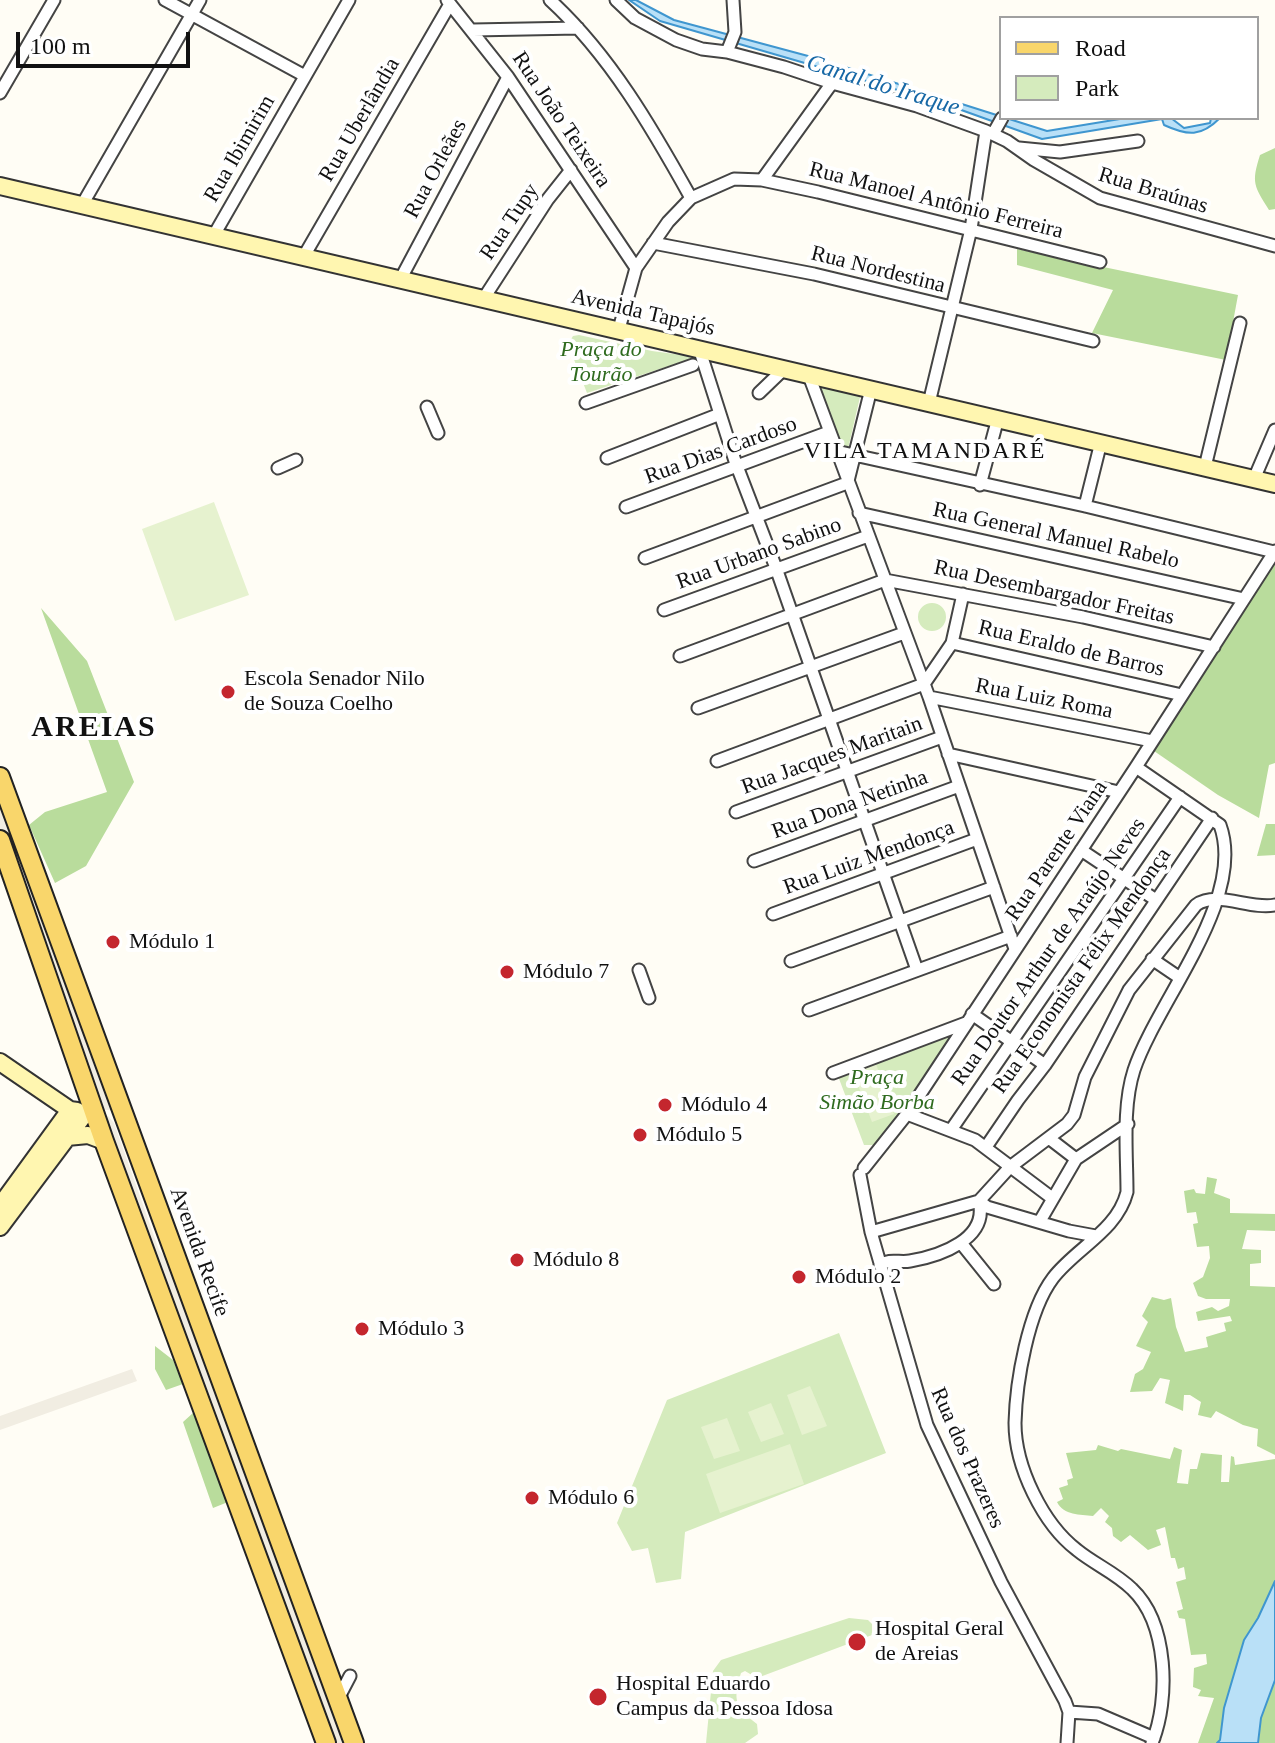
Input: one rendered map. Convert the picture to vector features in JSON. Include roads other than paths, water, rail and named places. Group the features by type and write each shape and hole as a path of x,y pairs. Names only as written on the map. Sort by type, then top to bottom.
{"main road":[{"name":"Avenida Tapajós","path":"0,186 619,329 699,359 785,368 1275,484"},
{"name":"Avenida Recife","path":"0,777 354,1743"},
{"path":"0,840 84,1111 104,1141 326,1743"},
{"path":"0,1062 84,1111 107,1112 115,1121 167,1253 182,1273"},
{"path":"0,1227 84,1111"},
{"path":"0,1206 84,1111"},
{"path":"67,1137 88,1135 104,1141"}],"street":[{"path":"0,93 54,0"},
{"path":"165,0 305,76"},
{"path":"82,205 200,0"},
{"name":"Rua Ibimirim","path":"214,235 349,0"},
{"path":"550,0 578,28 648,123 691,198 636,268 619,329"},
{"name":"Rua Braúnas","path":"616,0 652,29 702,49 729,49 832,83 995,128 1034,160 1100,198 1275,246"},
{"path":"729,49 735,32 733,0"},
{"name":"Rua João Teixeira","path":"449,2 508,77 636,268"},
{"name":"Rua Uberlândia","path":"304,256 449,2"},
{"path":"473,30 578,28"},
{"name":"Rua Orleães","path":"400,280 508,77"},
{"path":"762,180 832,83"},
{"path":"929,403 995,128"},
{"path":"1019,148 1060,152 1138,141"},
{"name":"Rua Tupy","path":"484,298 548,199 571,170"},
{"name":"Rua Manoel Antônio Ferreira","path":"691,198 734,179 762,180 1100,262"},
{"name":"Rua Nordestina","path":"653,243 814,274 1093,341"},
{"path":"1205,467 1240,323"},
{"path":"586,403 699,359 917,970"},
{"path":"759,393 785,368"},
{"path":"808,373 929,697 1015,949"},
{"path":"847,483 871,389"},
{"path":"427,407 438,433"},
{"path":"607,458 720,414"},
{"path":"980,485 998,418"},
{"path":"1254,479 1275,430"},
{"name":"Rua Dias Cardoso","path":"626,507 829,432"},
{"path":"1085,506 1101,442"},
{"path":"836,451 1275,552"},
{"path":"278,468 296,460"},
{"path":"645,558 847,483"},
{"name":"Rua General Manuel Rabelo","path":"859,513 1244,599"},
{"name":"Rua Urbano Sabino","path":"664,610 868,536"},
{"name":"Rua Parente Viana","path":"862,1171 907,1114 1275,552"},
{"path":"680,656 885,580"},
{"name":"Rua Desembargador Freitas","path":"885,580 1083,617 1214,647"},
{"path":"717,761 924,684 952,643 963,594"},
{"path":"698,708 904,633"},
{"name":"Rua Eraldo de Barros","path":"952,643 1182,695"},
{"name":"Rua Luiz Roma","path":"929,697 1152,741"},
{"name":"Rua Jacques Maritain","path":"736,812 942,737"},
{"path":"948,754 1119,792"},
{"path":"1069,1712 1098,1714 1153,1740 1162,1706 1164,1670 1150,1616 1132,1589 1076,1550 1046,1518 1025,1470 1015,1425 1023,1359 1043,1293 1053,1277 1117,1217 1124,1205 1130,1087 1138,1059 1180,978 1226,867 1220,825 1136,767"},
{"name":"Rua Dona Netinha","path":"754,861 959,786"},
{"name":"Rua Doutor Arthur de Araújo Neves","path":"951,1130 1180,797"},
{"name":"Rua Economista Félix Mendonça","path":"986,1147 1212,818"},
{"name":"Rua Luiz Mendonça","path":"773,914 977,839"},
{"path":"1081,850 1156,900"},
{"path":"791,961 994,887"},
{"path":"871,1232 979,1201 1010,1167 1050,1139 1074,1115 1085,1077 1122,1002 1196,905 1215,899 1254,906 1275,905"},
{"path":"809,1010 1011,936"},
{"path":"1152,959 1180,978"},
{"path":"639,970 649,998"},
{"path":"833,1073 970,1018 1013,1042 1045,1065"},
{"path":"907,1114 965,1135 986,1147 1052,1198"},
{"path":"1040,1221 1076,1159 1128,1124"},
{"path":"1050,1139 1076,1159"},
{"name":"Rua dos Prazeres","path":"862,1171 871,1232 915,1393 935,1445 1006,1593 1069,1712 1067,1743"},
{"path":"979,1201 987,1207 1096,1236"},
{"path":"880,1265 888,1260 910,1261 961,1243 974,1231 981,1210 979,1201"},
{"path":"961,1243 994,1284"},
{"path":"338,1700 350,1676"}],"water":[{"path":"629,0 636,0 674,20 823,60 999,116 999,120 1012,120 1047,131 1114,120 1156,120 1042,139 939,102 660,21"},
{"path":"1162,120 1174,120 1184,128 1218,120 1207,129 1194,133 1164,125"},
{"path":"1275,1581 1275,1680 1261,1718 1258,1743 1217,1743 1244,1640"}],"place":[{"name":"Escola Senador Nilo de Souza Coelho","path":"228,692"},
{"name":"Módulo 1","path":"113,942"},
{"name":"Módulo 7","path":"507,972"},
{"name":"Módulo 4","path":"665,1105"},
{"name":"Módulo 5","path":"640,1135"},
{"name":"Módulo 8","path":"517,1260"},
{"name":"Módulo 2","path":"799,1277"},
{"name":"Módulo 3","path":"362,1329"},
{"name":"Módulo 6","path":"532,1498"},
{"name":"Hospital Geral de Areias","path":"857,1642"},
{"name":"Hospital Eduardo Campus da Pessoa Idosa","path":"598,1697"}],"district":[{"name":"VILA TAMANDARÉ","path":"925,452"},
{"name":"AREIAS","path":"94,728"}],"water label":[{"name":"Canal do Iraque","path":"883,86"}],"park label":[{"name":"Praça do Tourão","path":"601,362"},
{"name":"Praça Simão Borba","path":"877,1090"}]}
